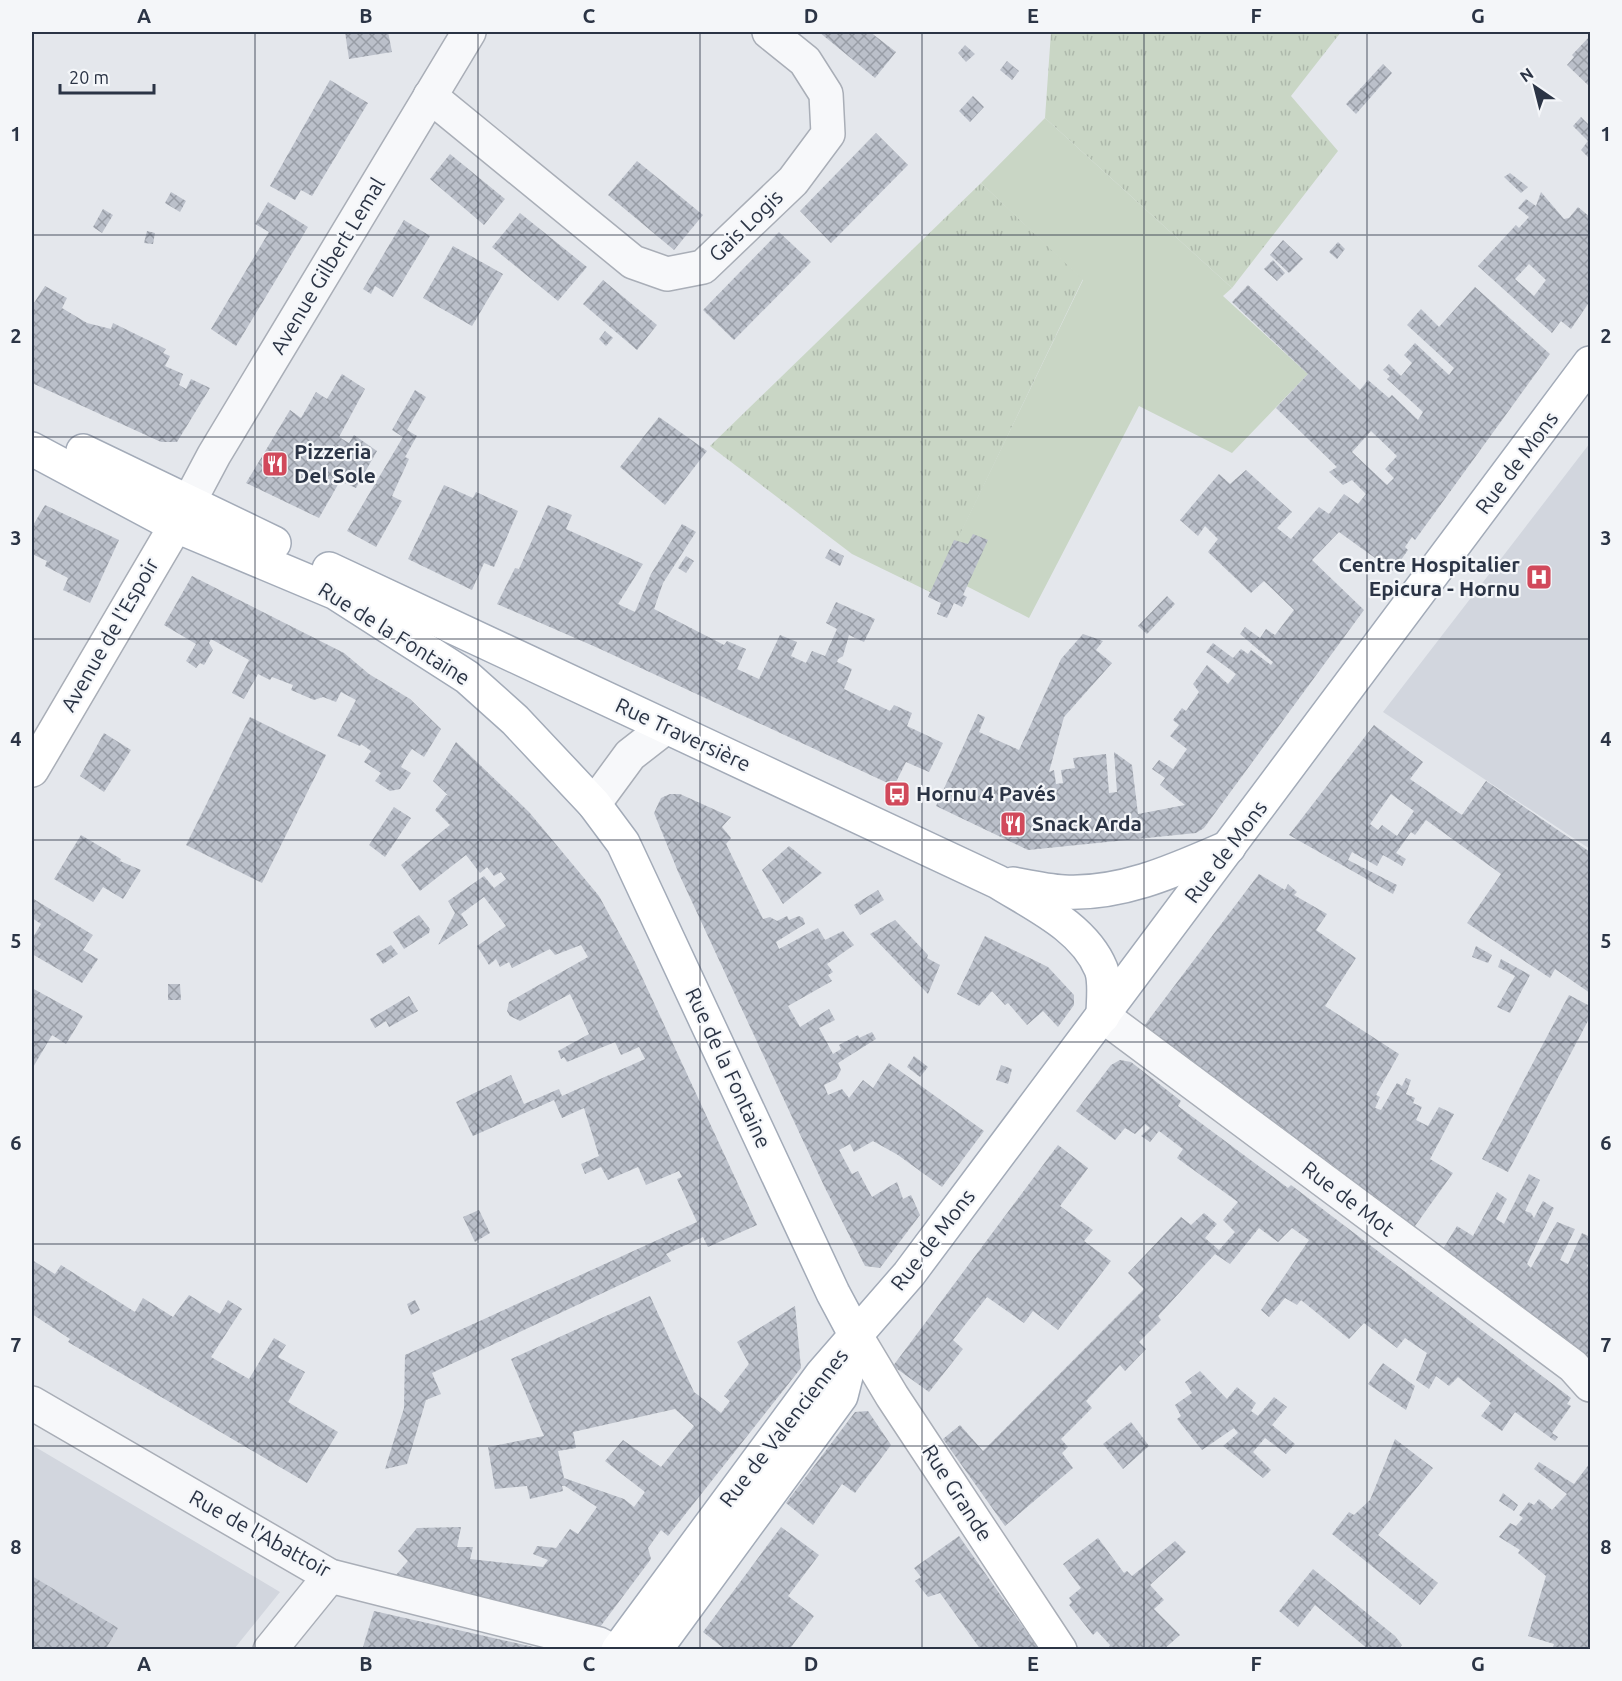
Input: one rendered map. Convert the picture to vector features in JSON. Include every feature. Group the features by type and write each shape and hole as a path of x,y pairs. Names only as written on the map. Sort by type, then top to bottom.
{"main road":[{"name":"Rue de Mons","path":"856,1336 909,1274 1590,363"},
{"name":"Rue de la Fontaine","path":"32,429 182,513 336,593 467,677 515,720 594,804 623,843 828,1282 856,1336"},
{"name":"Rue de la Fontaine","path":"32,449 182,513 370,587"},
{"name":"Avenue de l'Espoir","path":"32,770 182,513"},
{"name":"Rue Traversière","path":"370,587 998,882 1056,918 1084,944 1101,969 1103,1016"},
{"name":"Rue Traversière","path":"998,882 1064,892 1119,888 1171,872 1230,846"},
{"name":"Rue de Valenciennes","path":"618,1650 822,1374 856,1336"},
{"name":"Rue de Valenciennes","path":"655,1650 841,1396 856,1336"},
{"name":"Rue Grande","path":"856,1336 892,1396 1060,1650"}],"street":[{"name":"Avenue Gilbert Lemal","path":"182,513 214,455 469,32"},
{"name":"Gais Logis","path":"430,96 633,262 667,274 703,267 793,181 828,134 826,94 805,61 769,32"},
{"path":"594,804 630,755 666,727"},
{"name":"Rue de Mot","path":"1103,1016 1573,1366 1590,1385"},
{"name":"Rue de l'Abattoir","path":"32,1403 330,1576 599,1644 610,1650"},
{"path":"270,1650 330,1576"}],"shaded area":[{"name":"Centre Hospitalier Epicura - Hornu","path":"1590,443 1590,849 1383,712"},
{"path":"32,1445 280,1592 234,1649 32,1650"}],"green space":[{"path":"1051,32 1341,32 1291,96 1338,151 1232,288 1045,118"},
{"path":"1045,118 1232,288 1223,296 1308,374 1232,453 1139,406 1029,618 941,573 1083,280 981,183"},
{"path":"981,183 1083,279 932,593 852,554 710,446"}],"building":[{"path":"345,32 388,32 392,52 349,59"},
{"path":"819,32 870,32 896,52 875,78"},
{"path":"1590,36 1590,87 1567,65 1574,57 1572,55"},
{"path":"965,45 975,54 966,62 958,53"},
{"path":"1007,61 1019,71 1012,80 1000,70"},
{"path":"1383,64 1392,73 1356,114 1346,104"},
{"path":"330,80 368,103 312,196 301,190 295,200 270,186"},
{"path":"973,96 984,107 970,122 959,111"},
{"path":"1581,117 1590,126 1590,159 1581,150 1588,141 1573,126"},
{"path":"876,133 908,165 831,243 800,211"},
{"path":"450,154 505,199 484,225 430,179"},
{"path":"637,161 703,215 674,250 608,195"},
{"path":"1510,173 1528,187 1521,193 1504,177"},
{"path":"171,192 186,201 180,212 165,203"},
{"path":"1541,192 1564,219 1569,218 1578,207 1590,217 1590,301 1571,329 1561,321 1552,333 1478,266 1516,225 1519,228 1529,217 1518,208 1526,199 1536,206","holes":["1529,264 1546,280 1534,296 1515,279"]},
{"path":"268,202 308,227 236,346 211,329 269,232 255,224"},
{"path":"103,209 113,215 102,233 93,227"},
{"path":"520,213 587,267 558,301 492,247"},
{"path":"404,220 430,236 393,297 375,286 371,294 363,289"},
{"path":"147,231 155,233 153,244 144,243"},
{"path":"779,232 811,262 734,340 703,310"},
{"path":"1283,240 1303,259 1289,273 1270,255"},
{"path":"1338,242 1345,249 1337,259 1329,252"},
{"path":"453,246 503,274 472,326 423,298"},
{"path":"1273,260 1285,273 1277,281 1264,269"},
{"path":"603,280 657,325 637,350 583,304"},
{"path":"1248,285 1360,390 1368,380 1389,398 1392,395 1418,420 1423,412 1387,379 1390,376 1383,370 1389,364 1401,376 1412,363 1404,355 1415,343 1449,375 1454,368 1407,325 1421,309 1439,327 1475,287 1550,354 1415,540 1412,537 1405,547 1408,550 1393,571 1339,532 1312,560 1364,610 1204,828 1196,833 1028,850 936,806 978,714 985,717 979,732 1019,750 1061,659 1083,634 1103,641 1096,650 1112,663 1064,717 1049,772 1054,770 1056,784 1063,783 1061,770 1075,768 1073,758 1106,754 1109,793 1117,792 1114,752 1132,765 1138,814 1185,805 1160,785 1165,778 1152,769 1159,760 1173,769 1187,749 1170,736 1179,725 1173,720 1182,708 1186,711 1199,692 1193,684 1207,665 1228,684 1236,674 1206,652 1213,643 1233,658 1241,649 1248,654 1251,650 1271,665 1273,662 1240,634 1245,627 1260,638 1266,629 1275,635 1294,610 1264,581 1251,593 1208,552 1218,539 1205,526 1198,536 1180,520 1219,474 1230,484 1246,470 1292,512 1277,528 1291,539 1319,507 1329,514 1344,494 1358,504 1366,494 1352,480 1343,485 1329,472 1337,467 1276,408 1308,374 1232,302","holes":["1371,431 1397,456 1385,469 1394,478 1387,485 1352,452"]},
{"path":"45,286 67,298 62,308 87,323 111,329 113,323 166,349 163,353 170,356 165,366 183,374 179,385 186,389 191,379 210,388 177,442 161,442 32,383 32,306"},
{"path":"605,331 613,338 606,346 599,339"},
{"path":"342,374 365,389 339,437 349,443 354,435 377,451 356,488 340,481 319,518 246,483 290,410 301,418 316,392 327,399"},
{"path":"415,390 426,397 407,430 417,436 405,457 409,459 392,496 402,501 376,547 347,531 403,437 392,430"},
{"path":"659,417 707,451 665,505 620,467"},
{"path":"444,485 473,498 476,492 518,511 494,567 484,563 472,590 408,559"},
{"path":"45,505 119,540 90,603 63,590 68,578 45,566 47,561 32,554 32,527"},
{"path":"548,505 572,515 566,529 643,564 618,604 635,612 651,574 682,524 696,532 663,583 654,609 724,645 727,641 746,649 737,669 759,679 780,635 797,642 791,656 806,663 812,651 825,656 837,629 826,623 836,602 875,619 864,642 849,635 843,656 838,659 837,662 852,669 844,689 890,711 894,705 912,713 907,726 943,743 929,772 906,762 894,786 598,648 497,604 515,568 519,569"},
{"path":"973,534 988,540 963,595 967,597 962,607 954,603 947,618 937,614 941,603 928,597 954,540 968,544"},
{"path":"830,549 844,556 840,566 825,558"},
{"path":"686,556 694,561 686,573 678,568"},
{"path":"192,576 344,653 369,674 410,699 441,729 424,757 412,749 405,759 401,767 411,773 400,789 390,791 375,781 381,773 364,762 371,751 361,744 360,746 337,736 356,700 341,692 336,702 323,697 314,700 291,690 293,685 272,677 270,680 258,674 244,699 232,693 249,660 211,639 209,643 213,650 204,665 200,663 196,668 186,661 196,644 164,625"},
{"path":"1167,596 1175,604 1147,634 1138,626"},
{"path":"250,717 326,755 262,883 186,845"},
{"path":"1374,725 1423,762 1410,779 1462,815 1486,781 1590,852 1590,993 1555,969 1550,978 1467,923 1501,874 1426,820 1415,835 1411,832 1396,853 1406,859 1402,866 1383,855 1377,866 1352,852 1348,860 1397,885 1393,894 1289,835","holes":["1391,794 1414,811 1397,836 1382,825 1378,830 1370,824"]},
{"path":"104,733 131,750 104,792 80,776"},
{"path":"456,742 529,812 599,896 635,962 757,1225 708,1247 703,1237 666,1254 671,1261 432,1373 441,1394 426,1400 407,1464 385,1469 404,1408 405,1355 697,1222 677,1179 682,1177 679,1171 646,1185 638,1167 608,1180 601,1167 585,1174 581,1164 599,1156 584,1108 562,1118 554,1100 473,1136 456,1102 511,1075 524,1104 559,1089 562,1096 645,1059 639,1047 621,1055 615,1042 567,1062 564,1057 561,1059 558,1051 589,1034 570,994 520,1021 510,1016 507,1011 509,1002 588,957 581,945 555,955 550,949 512,968 509,962 500,967 496,959 489,965 477,946 506,926 484,897 461,914 468,925 438,945 455,913 448,901 484,876 494,888 506,879 501,872 494,876 487,867 480,873 466,855 420,891 401,865 450,825 435,810 446,795 449,796 433,781"},
{"path":"670,794 680,794 731,817 722,827 731,838 726,844 763,919 770,917 777,921 787,916 789,920 799,916 803,918 805,924 776,942 779,949 818,928 825,940 843,931 854,945 827,964 833,972 828,975 832,981 788,1006 800,1027 829,1009 835,1020 819,1028 833,1054 841,1049 839,1045 858,1035 859,1038 872,1032 876,1039 838,1063 841,1070 836,1079 824,1085 828,1095 842,1089 849,1098 863,1080 873,1088 889,1063 984,1131 942,1187 898,1155 873,1141 854,1152 850,1144 839,1150 852,1174 858,1171 872,1197 897,1182 903,1199 911,1195 920,1215 880,1268 865,1266 825,1188 679,874 654,813 661,798"},
{"path":"394,807 411,818 385,857 369,845"},
{"path":"81,835 121,859 120,861 141,870 123,899 103,887 93,902 54,879"},
{"path":"789,846 822,873 783,904 762,870"},
{"path":"1259,874 1285,890 1288,884 1297,892 1294,895 1327,914 1316,930 1356,958 1325,1006 1399,1054 1376,1095 1380,1097 1375,1108 1381,1110 1397,1083 1402,1086 1406,1078 1411,1080 1406,1094 1415,1098 1413,1103 1422,1107 1416,1120 1428,1126 1439,1107 1454,1114 1430,1159 1453,1173 1410,1233 1144,1026"},
{"path":"878,890 884,900 860,915 854,905"},
{"path":"32,898 93,935 83,950 98,959 82,983 32,954 32,939 41,924 32,918"},
{"path":"419,915 430,929 429,933 404,949 393,932"},
{"path":"895,920 928,955 927,958 940,965 928,994 870,934"},
{"path":"985,936 1048,967 1074,995 1074,1005 1058,1027 1043,1011 1027,1025 1008,1003 1005,1005 992,991 979,1006 957,994"},
{"path":"391,945 398,954 383,964 376,954"},
{"path":"1476,946 1492,955 1488,963 1472,957"},
{"path":"1501,959 1530,975 1510,1013 1497,1007 1515,976 1498,967"},
{"path":"168,984 180,984 181,1000 168,1000"},
{"path":"32,988 83,1016 66,1044 52,1035 32,1069"},
{"path":"1569,995 1590,1006 1590,1017 1508,1172 1482,1159"},
{"path":"409,996 418,1011 389,1027 386,1021 375,1028 370,1019"},
{"path":"914,1056 928,1067 920,1077 907,1067"},
{"path":"1120,1060 1131,1062 1181,1101 1178,1106 1288,1188 1291,1185 1571,1398 1567,1404 1571,1406 1552,1433 1558,1437 1555,1441 1515,1412 1502,1431 1481,1416 1491,1403 1458,1377 1449,1386 1436,1376 1429,1389 1416,1380 1427,1353 1405,1338 1397,1348 1364,1323 1349,1339 1301,1300 1297,1305 1285,1298 1269,1317 1261,1310 1309,1240 1292,1228 1278,1242 1259,1228 1230,1264 1215,1254 1158,1316 1161,1320 1139,1342 1146,1349 1125,1371 1120,1365 1086,1401 1092,1408 1061,1439 1068,1447 1062,1453 1073,1468 1005,1526 943,1439 960,1425 983,1451 1144,1289 1128,1273 1181,1217 1191,1225 1204,1213 1217,1224 1205,1238 1219,1250 1235,1232 1223,1220 1238,1202 1177,1158 1183,1149 1159,1131 1150,1142 1141,1136 1150,1128 1145,1124 1135,1134 1125,1128 1115,1140 1076,1111 1111,1065"},
{"path":"1001,1065 1012,1069 1008,1084 996,1080"},
{"path":"1058,1145 1088,1168 1060,1206 1093,1230 1084,1241 1111,1261 1058,1330 1033,1311 1024,1323 987,1297 953,1340 963,1349 929,1392 893,1366"},
{"path":"1529,1174 1540,1180 1525,1211 1531,1213 1534,1218 1543,1201 1554,1208 1527,1264 1531,1268 1557,1222 1575,1229 1560,1260 1568,1264 1582,1233 1590,1237 1590,1259 1587,1266 1590,1268 1590,1353 1587,1361 1441,1252 1457,1226 1473,1236 1497,1192 1507,1199 1496,1219 1504,1224"},
{"path":"479,1210 490,1233 475,1242 463,1217"},
{"path":"32,1260 55,1274 61,1265 135,1312 143,1298 173,1317 189,1295 220,1314 228,1300 242,1309 211,1357 249,1379 274,1338 286,1345 278,1357 305,1372 288,1402 338,1432 307,1483 68,1342 70,1339 32,1314"},
{"path":"650,1296 694,1392 721,1413 730,1401 724,1396 749,1364 737,1342 795,1306 801,1368 668,1536 661,1530 648,1548 651,1559 594,1635 405,1587 396,1575 408,1561 398,1551 417,1528 461,1527 457,1547 473,1547 470,1559 543,1567 548,1560 533,1554 537,1546 556,1548 570,1529 578,1534 597,1507 565,1486 562,1486 563,1491 530,1499 527,1486 495,1489 488,1447 544,1436 511,1359","holes":["675,1409 694,1426 661,1467 623,1440 605,1461 645,1492 634,1507 624,1499 564,1478 558,1451 576,1448 573,1432"]},
{"path":"415,1300 420,1310 411,1315 407,1304"},
{"path":"1383,1363 1415,1386 1406,1410 1368,1384"},
{"path":"1200,1371 1227,1399 1237,1387 1256,1403 1251,1411 1258,1416 1274,1397 1287,1407 1272,1425 1295,1444 1286,1454 1265,1438 1253,1452 1271,1470 1263,1478 1223,1446 1238,1433 1234,1428 1202,1450 1177,1419 1181,1416 1175,1405 1192,1393 1185,1382"},
{"path":"868,1411 891,1445 855,1493 842,1484 813,1525 786,1503 855,1412"},
{"path":"1131,1422 1149,1446 1123,1469 1103,1444"},
{"path":"1395,1439 1433,1468 1378,1535 1438,1583 1420,1605 1332,1534 1349,1512 1354,1515 1370,1500"},
{"path":"1539,1462 1574,1484 1590,1463 1590,1650 1552,1650 1554,1644 1528,1636 1546,1576 1518,1553 1520,1550 1499,1537 1510,1523 1516,1526 1523,1518 1519,1515 1529,1502 1534,1505 1539,1499 1552,1510 1567,1494 1534,1469"},
{"path":"1503,1493 1518,1505 1514,1511 1499,1501"},
{"path":"781,1527 819,1555 788,1596 814,1616 789,1650 726,1650 703,1632"},
{"path":"959,1536 1040,1650 981,1650 940,1593 928,1597 915,1581 921,1577 914,1568"},
{"path":"1098,1538 1124,1573 1127,1571 1132,1576 1175,1541 1186,1552 1150,1585 1164,1600 1154,1609 1180,1635 1163,1650 1107,1650 1110,1645 1097,1631 1093,1635 1069,1605 1072,1602 1069,1598 1081,1588 1063,1564"},
{"path":"1313,1569 1395,1636 1402,1645 1398,1650 1369,1650 1315,1605 1298,1627 1279,1611"},
{"path":"32,1576 118,1628 105,1650 32,1650"},
{"path":"374,1611 538,1648 538,1650 362,1650"}],"place":[{"name":"Pizzeria Del Sole","path":"275,464"},
{"name":"Centre Hospitalier Epicura - Hornu","path":"1539,577"},
{"name":"Hornu 4 Pavés","path":"897,794"},
{"name":"Snack Arda","path":"1013,824"}]}
